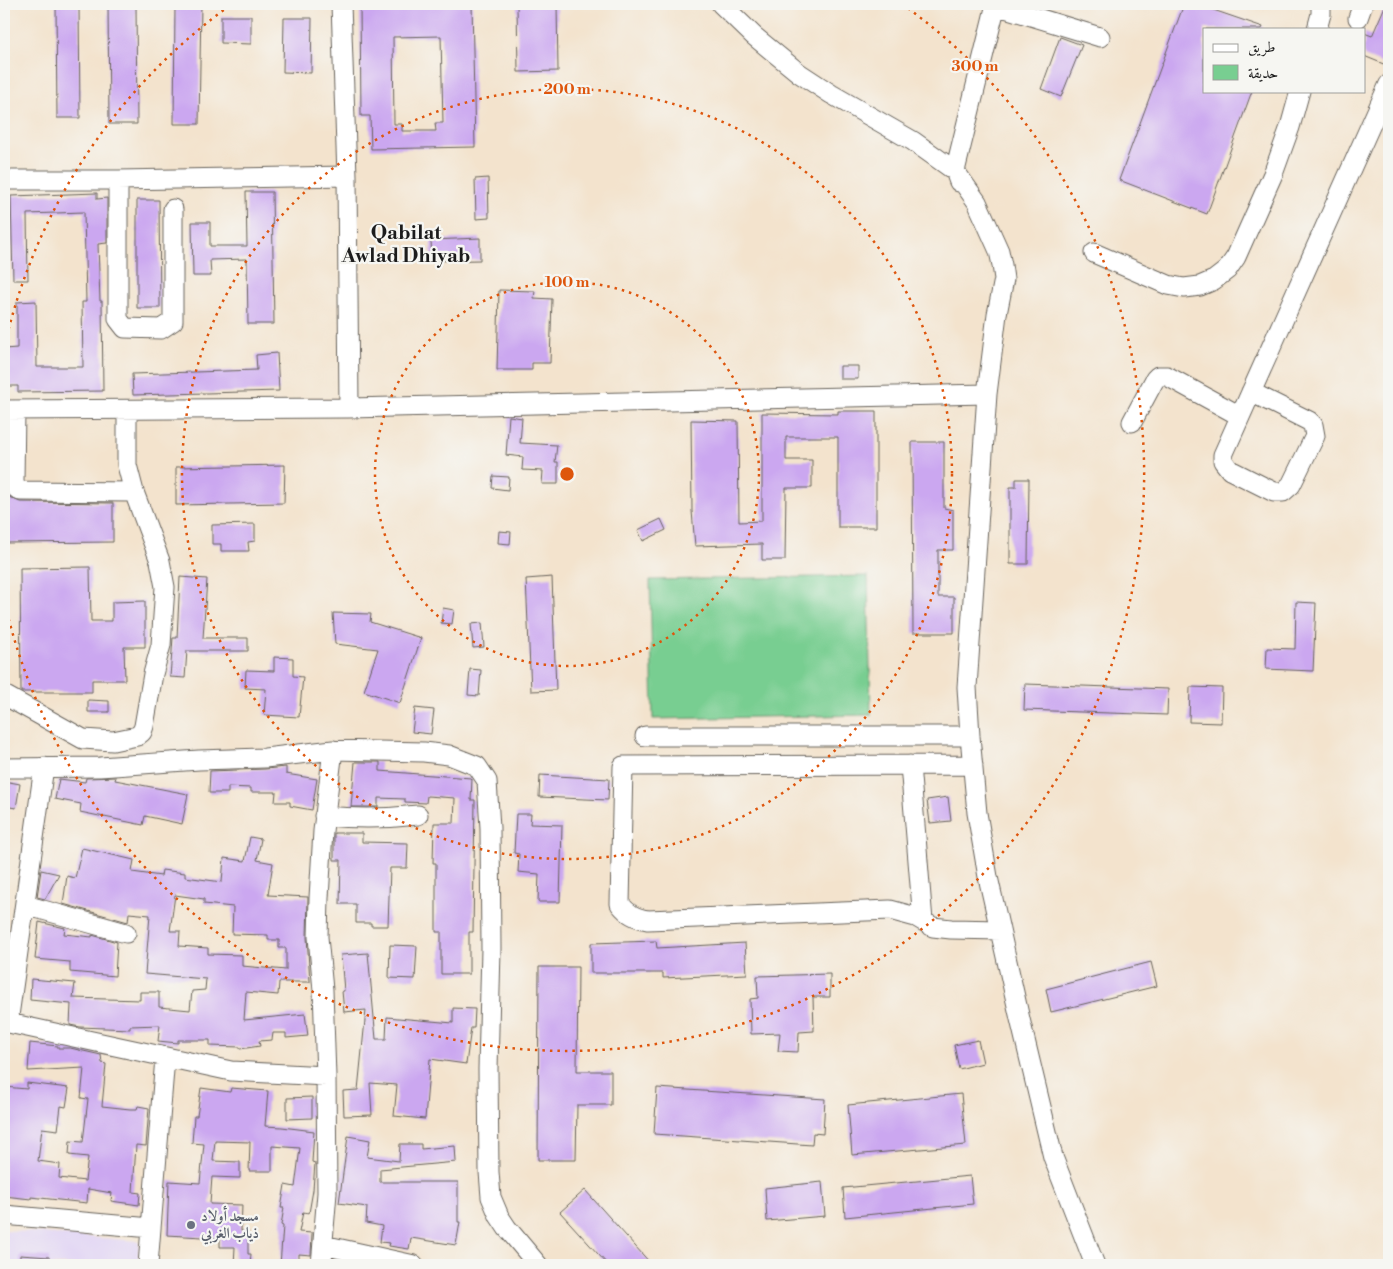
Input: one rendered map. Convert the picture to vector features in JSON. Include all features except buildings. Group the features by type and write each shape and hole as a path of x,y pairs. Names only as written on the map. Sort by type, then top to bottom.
{"street":[{"path":"341,4 347,176 349,408"},
{"path":"721,4 754,36 799,73 912,141 955,171 977,202 999,251 1004,279 997,314 988,394 967,687 970,736 979,822 988,876 1053,1157 1095,1265"},
{"path":"1317,28 1321,14 1321,4"},
{"path":"955,171 996,5 1100,37"},
{"path":"1251,392 1313,425 1315,436 1288,489 1274,492 1230,470 1226,466 1223,455 1240,416 1389,84"},
{"path":"1094,253 1168,285 1184,288 1200,286 1214,280 1227,270 1236,256 1282,150 1300,92"},
{"path":"4,180 347,176"},
{"path":"118,180 118,319 125,328 162,329 173,321 173,208"},
{"path":"1132,422 1154,379 1162,375 1240,416"},
{"path":"134,492 20,491 14,481 9,410 349,408 988,394"},
{"path":"4,695 83,739 113,741 137,736 142,732 153,674 161,645 165,587 160,561 134,492 127,465 127,410"},
{"path":"645,736 970,736"},
{"path":"321,1265 327,1193 326,1076 323,990 318,936 324,816 333,750"},
{"path":"4,768 100,767 199,760 265,758 333,750 393,750 449,755 477,766 487,781 490,865 491,949 488,1069 490,1189 494,1207 499,1216 538,1265"},
{"path":"910,765 923,921"},
{"path":"973,765 623,766 620,904 627,912 637,918 648,920 890,910 916,917 934,926 951,929 1000,930"},
{"path":"44,767 25,905 6,1022 230,1072 326,1076"},
{"path":"324,816 361,820 418,815"},
{"path":"25,905 126,932"},
{"path":"148,1265 165,1058"},
{"path":"4,1215 151,1228"},
{"path":"323,1245 414,1265"}],"shaded area":[{"path":"4,1230 139,1241 138,1265 4,1265"}],"green space":[{"path":"868,576 871,715 653,719 650,580"}],"place":[{"name":"مسجد أولاد ذياب الغربي","path":"191,1225"}],"district":[{"name":"Qabilat Awlad Dhiyab","path":"406,244"}]}
